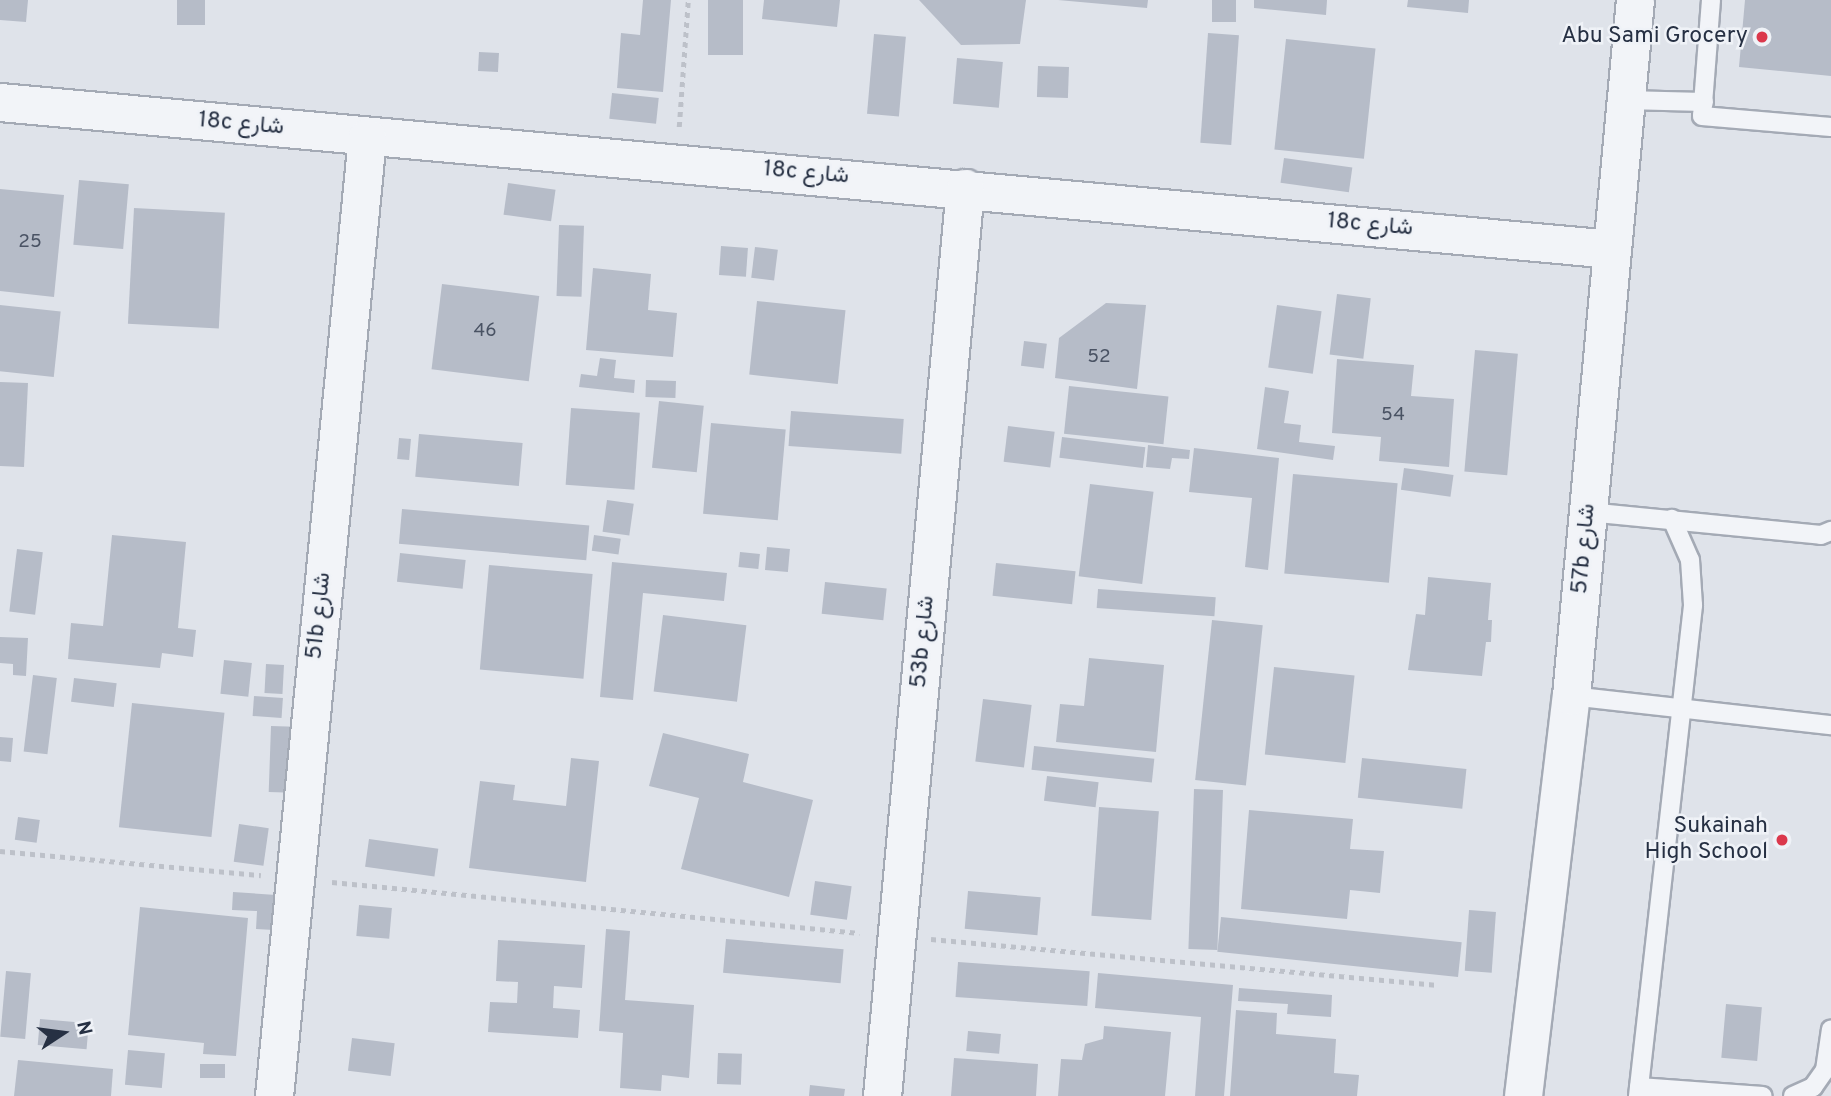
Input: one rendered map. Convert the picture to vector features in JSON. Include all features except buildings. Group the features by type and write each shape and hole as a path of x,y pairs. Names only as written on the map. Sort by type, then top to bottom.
{"street":[{"name":"57b شارع","path":"1523,1096 1571,696 1635,0"},
{"name":"18c شارع","path":"0,102 1611,249"},
{"name":"51b شارع","path":"274,1096 367,137"},
{"name":"53b شارع","path":"882,1096 965,188"}],"lane":[{"path":"1703,109 1711,0"},
{"path":"1625,100 1831,127"},
{"path":"1588,512 1821,535 1831,531"},
{"path":"1672,519 1690,560 1694,582 1638,1092 1763,1096"},
{"path":"1571,696 1831,725"},
{"path":"1793,1096 1812,1087 1825,1070 1831,1029"}],"path":[{"path":"676,163 688,0"},
{"path":"0,851 1438,985"}],"place":[{"name":"Abu Sami Grocery","path":"1762,37"},
{"name":"Sukainah High School","path":"1782,840"}]}
